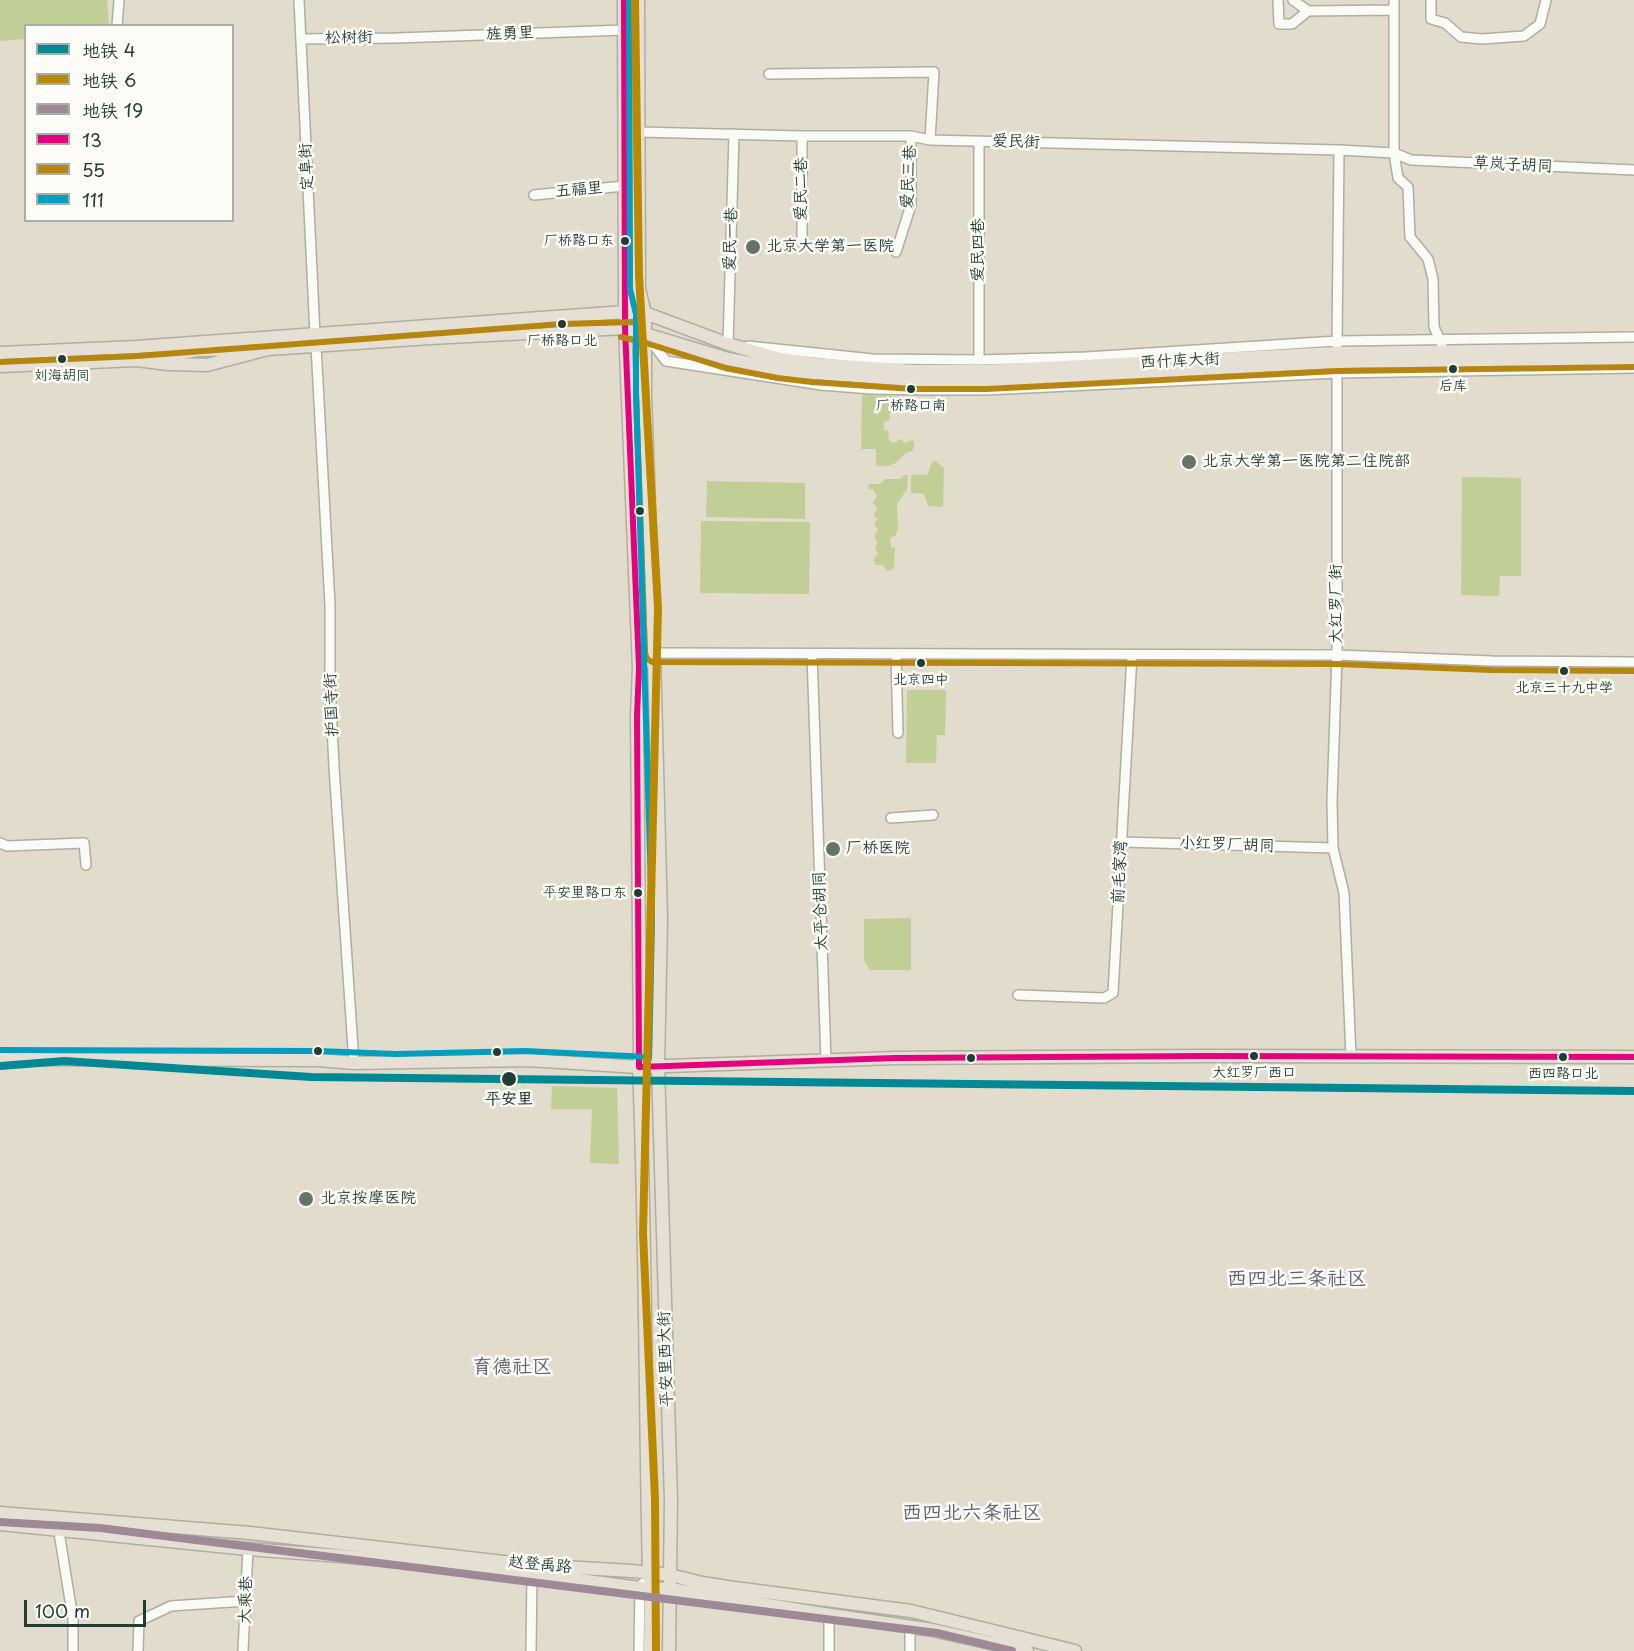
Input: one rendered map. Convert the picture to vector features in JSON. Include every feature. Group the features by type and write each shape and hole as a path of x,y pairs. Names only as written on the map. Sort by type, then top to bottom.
{"main road":[{"name":"平安里西大街","path":"624,0 625,328 639,668 637,716 639,1067 644,1186 649,1574 646,1588 650,1651"},
{"name":"平安里西大街","path":"638,0 639,289 645,313 661,919 658,1066 670,1501 669,1651"},
{"name":"西什库大街","path":"350,338 625,312 645,313 728,344 780,359 814,364 912,371 985,371 1337,358 1634,358"},
{"path":"0,353 350,338 430,338 625,328 645,333"},
{"name":"西什库大街","path":"645,333 728,358 780,369 913,380 986,380 1337,358 1443,346 1634,349"},
{"path":"0,366 136,360 207,365 267,343"},
{"path":"0,1059 318,1060 354,1063 527,1060 639,1067 826,1060 1113,1056 1634,1057"},
{"name":"赵登禹路","path":"0,1512 58,1524 248,1549 532,1574 670,1589 910,1626 1027,1651"},
{"name":"赵登禹路","path":"0,1524 58,1524 250,1533 530,1565 670,1575 727,1587 911,1611 1075,1651"}],"street":[{"path":"117,24 119,0"},
{"name":"定阜街","path":"298,0 316,340"},
{"path":"1278,0 1279,24 1292,24 1308,11 1394,5 1394,153 1398,178 1408,187 1410,237 1428,259 1433,279 1434,327 1443,346"},
{"path":"1293,0 1308,11"},
{"path":"1431,0 1431,19 1445,23 1461,37 1482,39 1524,36 1540,24 1546,0"},
{"name":"旌勇里","path":"397,38 624,30"},
{"name":"松树街","path":"301,39 397,38"},
{"path":"769,74 934,72 930,140"},
{"name":"爱民街","path":"638,132 911,136 930,140 1394,153"},
{"name":"爱民一巷","path":"728,344 734,134"},
{"name":"爱民二巷","path":"802,136 802,242"},
{"name":"爱民三巷","path":"896,252 911,205 911,136"},
{"name":"爱民四巷","path":"979,141 979,360"},
{"name":"大红罗厂街","path":"1339,150 1337,655 1332,801 1333,848 1344,892 1351,1056"},
{"name":"草岚子胡同","path":"1394,153 1411,160 1634,170"},
{"name":"五福里","path":"534,195 624,186"},
{"name":"西什库大街","path":"645,333 666,361 821,384 872,389 986,390 1337,358"},
{"name":"西什库大街","path":"1443,346 1634,337"},
{"name":"护国寺街","path":"316,340 330,605 330,685 354,1063"},
{"name":"西什库大街","path":"728,344 873,359 979,360 1098,356 1337,358 1634,368"},
{"path":"639,668 654,653 1337,655 1492,661 1634,662"},
{"name":"太平仓胡同","path":"812,654 826,1060"},
{"path":"896,654 898,733"},
{"name":"前毛家湾","path":"1018,995 1104,998 1113,993 1132,655"},
{"path":"891,818 933,815"},
{"name":"小红罗厂胡同","path":"1122,842 1333,848"},
{"path":"0,843 6,846 84,843 86,865"},
{"path":"58,1524 73,1619 73,1651"},
{"name":"大乘巷","path":"243,1651 248,1549"},
{"path":"531,1651 532,1574"},
{"path":"639,1651 646,1588"},
{"path":"138,1651 139,1621 171,1606 246,1601"},
{"path":"829,1615 829,1651"},
{"path":"910,1626 910,1651"}],"green space":[{"path":"0,0 107,0 109,24 24,24 24,39 0,41"},
{"path":"862,395 896,396 896,410 889,414 890,420 884,422 884,430 889,432 888,439 893,443 901,439 904,443 913,440 915,445 912,451 891,465 876,466 876,449 861,449"},
{"path":"934,460 944,468 943,507 928,506 924,494 911,493 911,475 928,475"},
{"path":"908,475 907,489 897,504 898,529 895,536 890,538 891,547 895,548 894,569 887,571 883,565 876,565 873,560 878,554 874,536 878,530 874,524 877,519 874,515 877,508 873,503 877,496 873,489 868,489 869,484 880,484 885,479 900,479"},
{"path":"1462,477 1521,478 1521,576 1500,576 1499,596 1461,595"},
{"path":"707,481 805,483 805,519 706,517"},
{"path":"701,521 810,522 809,594 700,593"},
{"path":"907,690 946,690 945,735 937,735 936,763 906,763"},
{"path":"911,918 911,970 870,970 864,960 864,919"},
{"path":"552,1086 617,1088 619,1164 590,1163 592,1109 551,1109"}],"metro line":[{"name":"6","path":"635,0 639,275 658,608 643,1233 655,1499 656,1651"},
{"name":"4","path":"0,1066 64,1061 311,1077 1634,1091"},
{"name":"19","path":"0,1522 100,1528 937,1633 1012,1651"}],"transit line":[{"name":"13","path":"624,0 625,328 639,668 637,716 639,1067 895,1058 1634,1057"},
{"name":"111","path":"0,1050 318,1051 396,1054 525,1051 649,1057 652,919 636,393 636,314 630,289 629,0"},
{"name":"55","path":"0,362 137,356 562,324 636,322 636,393 645,653 647,659 652,662 1337,664 1492,670 1634,671"},
{"name":"55","path":"621,337 725,368 778,378 913,389 986,389 1337,371 1634,367"}],"place":[{"name":"厂桥路口东","path":"625,241"},
{"name":"北京大学第一医院","path":"753,247"},
{"name":"厂桥路口北","path":"562,324"},
{"name":"刘海胡同","path":"62,359"},
{"name":"后库","path":"1453,369"},
{"name":"厂桥路口南","path":"911,389"},
{"name":"北京大学第一医院第二住院部","path":"1189,462"},
{"name":"北京四中","path":"921,663"},
{"name":"北京三十九中学","path":"1564,671"},
{"name":"厂桥医院","path":"833,849"},
{"name":"平安里路口东","path":"638,893"},
{"name":"大红罗厂西口","path":"1254,1056"},
{"name":"西四路口北","path":"1563,1057"},
{"name":"平安里","path":"509,1079"},
{"name":"北京按摩医院","path":"306,1199"}],"district":[{"name":"西四北三条社区","path":"1297,1279"},
{"name":"育德社区","path":"512,1367"},
{"name":"西四北六条社区","path":"972,1513"}]}
